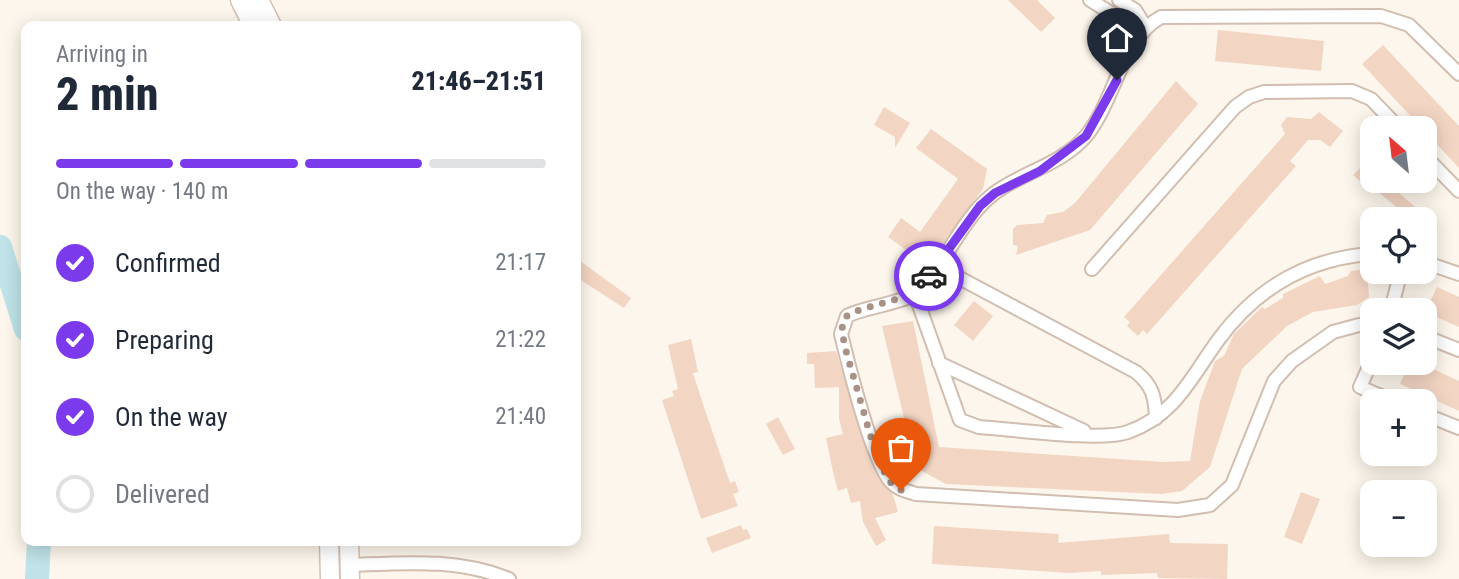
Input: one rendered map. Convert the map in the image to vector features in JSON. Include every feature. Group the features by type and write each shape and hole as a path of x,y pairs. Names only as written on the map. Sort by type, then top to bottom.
{"main road":[{"path":"240,0 250,21"},
{"path":"259,0 270,21"},
{"path":"329,546 330,579"},
{"path":"349,546 349,572"}],"street":[{"path":"1090,0 1127,23 1145,26"},
{"path":"1119,0 1135,10 1145,26"},
{"path":"1360,325 1333,332 1292,361 1274,381 1233,485 1210,505 1178,510 916,494 901,490 890,482 882,470 841,334 847,316 915,294 980,206 995,193 1040,171 1086,136 1127,61 1133,43 1145,26 1161,17 1381,16 1409,26 1459,74"},
{"path":"1092,269 1236,107 1248,97 1264,92 1352,90 1371,99 1387,116"},
{"path":"1437,168 1459,191"},
{"path":"915,294 960,420 969,425 1091,435 1126,433 1156,418 1185,392 1219,339 1261,293 1316,264 1360,255"},
{"path":"937,266 1136,372 1148,382 1155,394 1156,418"},
{"path":"1437,266 1459,274"},
{"path":"1437,341 1459,350"},
{"path":"939,363 1091,435"},
{"path":"1365,375 1360,387 1365,389"},
{"path":"1437,419 1459,428"},
{"path":"349,572 441,562 480,567 509,579"}],"building":[{"path":"1008,0 1037,0 1055,18 1041,32"},
{"path":"1218,30 1324,41 1321,71 1215,61"},
{"path":"1383,45 1459,126 1459,168 1437,144 1437,116 1410,116 1362,64"},
{"path":"1176,81 1198,104 1090,230 1016,255 1018,246 1013,245 1013,229 1017,225 1043,223 1047,215 1063,212 1075,203"},
{"path":"884,107 910,123 895,148 895,137 874,125"},
{"path":"1319,112 1343,131 1330,147 1320,140 1308,140 1290,161 1296,166 1147,334 1143,330 1138,336 1127,326 1130,322 1124,317 1285,134 1281,125 1287,117 1311,119"},
{"path":"931,129 987,169 983,189 927,265 888,237 901,218 920,232 958,179 916,148"},
{"path":"1360,168 1360,181 1353,175"},
{"path":"1379,193 1399,193 1415,207 1396,207"},
{"path":"581,262 631,298 624,308 581,280"},
{"path":"1360,270 1360,284 1368,284 1369,297 1360,298 1357,305 1313,312 1287,326 1242,369 1210,467 1182,491 1161,494 946,484 916,468 882,326 913,321 939,447 1164,462 1190,461 1200,401 1215,361 1224,356 1234,334 1262,307 1265,309 1283,298 1283,294 1320,276 1325,284 1348,276 1351,271"},
{"path":"1437,287 1459,297 1459,327 1437,317 1437,298 1432,298"},
{"path":"974,301 993,316 973,341 954,325"},
{"path":"691,339 698,372 693,373 730,483 735,481 739,492 733,494 738,506 701,519 662,400 674,396 672,391 678,389 668,345"},
{"path":"836,351 869,459 878,478 893,495 898,512 875,518 886,540 876,546 863,522 860,501 851,503 847,488 838,491 833,472 826,438 843,434 839,419 839,387 815,388 814,364 807,364 807,353"},
{"path":"1437,371 1459,381 1459,411 1437,401 1437,389 1411,389 1400,384 1404,375 1437,375"},
{"path":"778,417 795,449 783,455 766,424"},
{"path":"1301,492 1320,499 1302,544 1284,537"},
{"path":"741,525 743,530 747,529 751,538 712,553 706,538"},
{"path":"934,526 1059,534 1058,543 1169,534 1170,543 1228,544 1227,579 1158,578 1157,573 1101,575 1101,571 1070,573 932,564"}],"waterway":[{"path":"0,247 21,313"},
{"path":"37,579 39,546"}],"way so far":[{"path":"901,490 890,482 877,458 841,334 842,324 847,316 859,310 915,294 929,276"}],"route":[{"path":"929,276 980,206 995,193 1040,171 1086,136 1117,80"}]}
